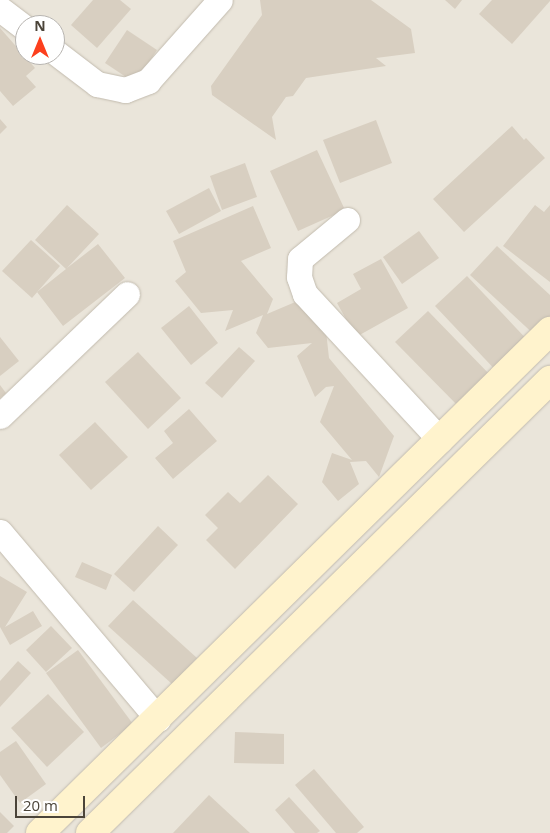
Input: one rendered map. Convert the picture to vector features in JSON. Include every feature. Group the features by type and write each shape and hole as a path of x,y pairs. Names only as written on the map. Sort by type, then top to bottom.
{"main road":[{"path":"40,833 158,719 550,331"},
{"path":"90,833 550,380"}],"street":[{"path":"65,60 97,84 125,90 148,81 220,0"},
{"path":"0,9 15,20"},
{"path":"347,220 300,259 299,277 305,294 440,440"},
{"path":"0,416 127,294"},
{"path":"0,532 158,719"}],"shaded area":[{"path":"0,0 550,0 550,833 0,833"}],"building":[{"path":"93,0 120,0 131,9 97,48 71,25"},
{"path":"260,0 371,0 411,29 415,53 376,58 386,66 306,78 293,96 286,97 272,117 276,140 212,95 211,86 262,15"},
{"path":"445,0 462,0 455,9"},
{"path":"492,0 550,1 512,44 479,14"},
{"path":"0,28 15,45 15,65 32,65 35,68 26,76 36,87 13,106 0,91"},
{"path":"127,30 157,50 135,83 105,63"},
{"path":"0,119 7,127 0,134"},
{"path":"376,120 392,163 340,183 323,140"},
{"path":"512,126 524,140 526,138 545,158 464,232 433,199"},
{"path":"317,150 345,210 298,231 270,171"},
{"path":"245,163 257,197 222,210 210,176"},
{"path":"209,188 221,211 179,234 166,211"},
{"path":"67,205 99,234 67,268 98,244 125,278 63,326 37,292 66,269 35,240"},
{"path":"535,205 544,212 550,205 550,282 503,246"},
{"path":"253,206 271,248 241,261 273,299 267,314 300,300 326,331 329,358 394,436 379,477 366,461 350,462 359,484 338,501 322,482 332,453 352,460 320,422 334,386 326,387 315,397 297,356 312,343 268,348 256,333 263,315 225,331 233,310 201,313 175,281 186,272 173,241"},
{"path":"419,231 439,258 402,284 383,257"},
{"path":"31,240 60,266 32,298 2,271"},
{"path":"497,246 550,295 550,327 539,339 470,275"},
{"path":"381,259 408,308 356,337 337,303 361,289 353,274"},
{"path":"467,276 533,346 501,376 435,306"},
{"path":"189,306 218,343 191,365 161,328"},
{"path":"428,311 494,379 462,410 395,342"},
{"path":"0,337 19,361 0,376"},
{"path":"239,347 255,361 222,398 205,383"},
{"path":"138,352 181,398 148,429 105,382"},
{"path":"0,385 6,393 0,398"},
{"path":"189,409 217,441 173,479 155,458 173,443 164,431"},
{"path":"95,422 128,457 91,490 59,455"},
{"path":"268,475 298,504 235,569 206,540 218,528 205,515 228,492 240,503"},
{"path":"158,526 178,545 134,592 114,574"},
{"path":"82,562 112,575 106,590 75,577"},
{"path":"0,576 27,592 5,627 33,611 42,626 10,645 0,627"},
{"path":"133,600 197,658 172,684 108,626"},
{"path":"51,626 72,648 46,672 26,650"},
{"path":"78,650 133,724 101,748 46,673"},
{"path":"18,661 31,673 0,707 0,681"},
{"path":"48,694 84,732 47,767 11,728"},
{"path":"235,732 284,734 284,764 234,763"},
{"path":"16,741 46,784 20,803 0,775 0,752"},
{"path":"314,769 364,827 357,833 336,833 295,785"},
{"path":"209,795 250,833 173,833"},
{"path":"289,797 320,831 317,833 295,833 275,810"},
{"path":"0,812 14,826 7,833 0,833"}]}
